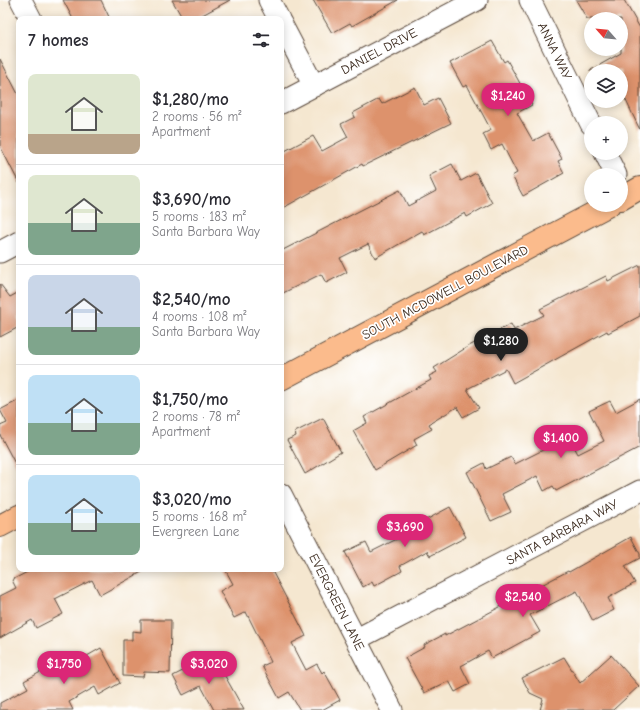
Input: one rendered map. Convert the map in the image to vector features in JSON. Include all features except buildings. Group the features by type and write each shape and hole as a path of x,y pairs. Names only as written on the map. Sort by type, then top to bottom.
{"main road":[{"name":"SOUTH MCDOWELL BOULEVARD","path":"284,377 592,212"},
{"path":"0,526 16,518"}],"street":[{"path":"21,0 29,16"},
{"path":"269,0 277,16"},
{"name":"DANIEL DRIVE","path":"284,101 477,0"},
{"name":"ANNA WAY","path":"530,0 587,116"},
{"path":"284,29 314,86"},
{"path":"0,252 16,244"},
{"name":"SANTA BARBARA WAY","path":"357,639 640,491"},
{"name":"EVERGREEN LANE","path":"284,500 357,639 392,710"}]}
